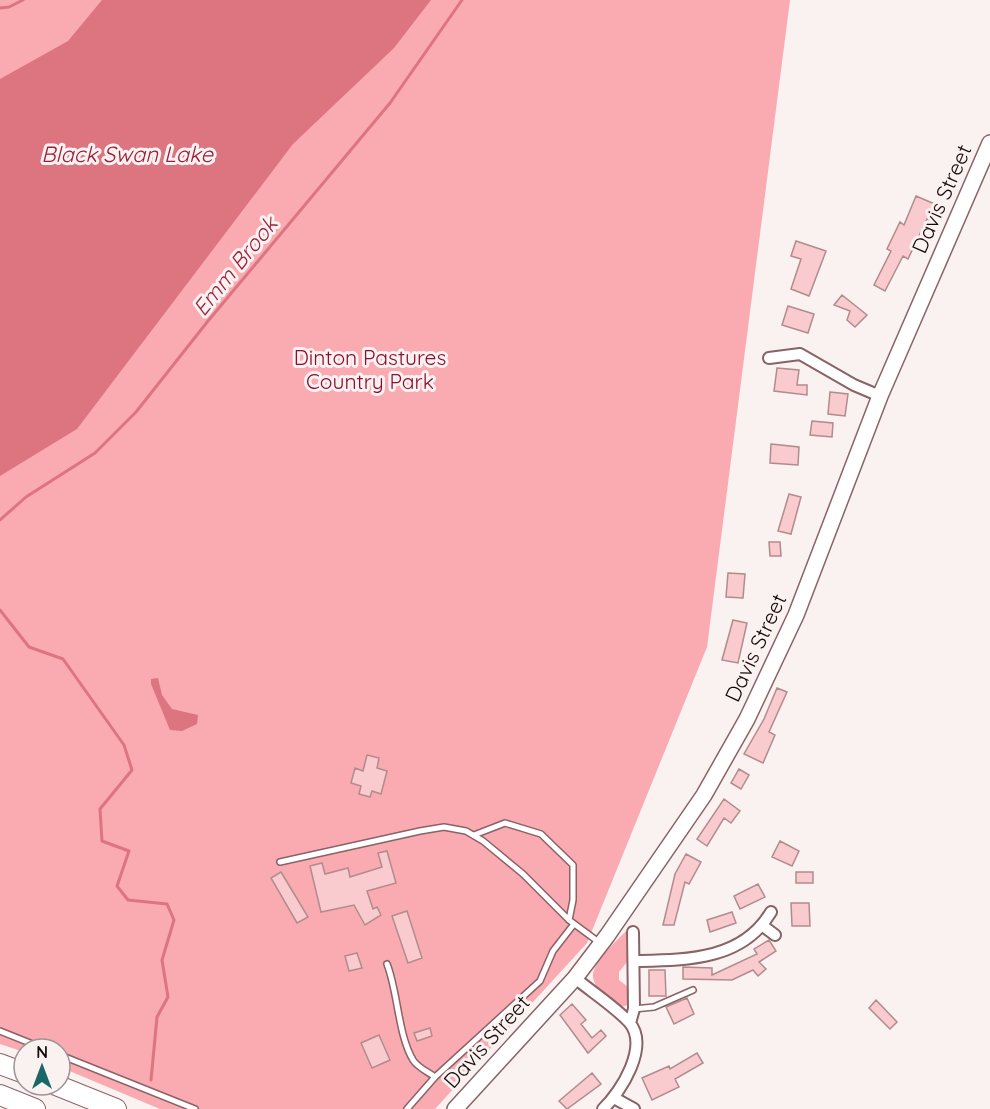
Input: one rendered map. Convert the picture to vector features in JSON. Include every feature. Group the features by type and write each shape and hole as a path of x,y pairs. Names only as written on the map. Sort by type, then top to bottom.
{"highway":[{"path":"72,1091 116,1109"},
{"path":"0,1095 35,1109"}],"main road":[{"name":"Davis Street","path":"455,1109 575,978 601,944 704,795 747,719 796,615 880,396 990,143"}],"street":[{"path":"769,358 800,354 854,386 880,396"},
{"path":"634,961 680,960 718,955 743,942 763,926 771,912"},
{"path":"763,926 775,935"},
{"path":"630,1023 634,1009 633,932"},
{"path":"575,978 630,1023 635,1036 635,1051 626,1081 603,1109"},
{"path":"614,1098 634,1109"}],"lane":[{"path":"407,1109 435,1077 540,981 553,951 572,922 573,865 541,834 505,823 474,835"},
{"path":"280,862 444,827 474,835 523,874 572,922 601,944"},
{"path":"387,964 395,986 407,1046 414,1061 435,1077"},
{"path":"634,1009 654,1006 693,990"},
{"path":"0,1031 15,1037"},
{"path":"72,1060 195,1109"}],"green space":[{"name":"Dinton Pastures Country Park","path":"0,0 790,0 707,647 587,943 435,1109 160,1109 72,1072 72,1037 12,1037 12,1048 0,1044"},
{"path":"626,931 627,962 619,972 619,980 628,987 630,1003 619,1006 601,993 593,976 601,958"}],"water":[{"name":"Black Swan Lake","path":"102,0 431,0 394,48 293,144 77,429 0,476 0,79 68,41"},
{"path":"158,678 162,695 172,709 198,715 197,724 182,731 170,730 151,684 151,679"}],"building":[{"path":"916,196 937,205 931,221 927,219 908,259 903,256 885,291 874,285 891,251 887,249 900,222 904,225"},
{"path":"796,241 826,251 809,296 791,289 801,259 791,256"},
{"path":"842,295 867,315 855,327 847,320 850,311 834,305"},
{"path":"788,306 814,314 808,333 782,325"},
{"path":"777,368 799,370 797,385 807,385 807,395 774,391"},
{"path":"830,392 848,394 845,416 828,414"},
{"path":"812,421 833,423 832,437 810,435"},
{"path":"771,444 799,447 798,465 770,463"},
{"path":"789,494 801,497 791,534 778,531"},
{"path":"769,542 780,542 781,556 770,556"},
{"path":"728,573 745,574 743,598 726,597"},
{"path":"733,620 747,623 738,663 722,660"},
{"path":"777,688 787,692 769,732 775,735 763,763 744,754 764,719"},
{"path":"367,755 379,758 377,768 387,771 381,794 372,791 370,797 359,794 361,786 351,783 355,768 363,771"},
{"path":"739,769 749,775 741,789 731,783"},
{"path":"724,799 740,811 731,823 724,818 707,846 697,839"},
{"path":"780,841 799,851 792,866 772,857"},
{"path":"387,851 396,883 367,891 373,909 377,907 381,915 365,925 354,905 321,912 310,866 322,863 325,874 348,868 350,877 382,867 378,853"},
{"path":"686,854 701,862 689,884 685,882 674,925 663,925 675,874"},
{"path":"281,872 308,917 297,923 271,878"},
{"path":"796,872 813,872 813,883 796,883"},
{"path":"758,884 765,897 740,909 734,896"},
{"path":"791,903 809,903 810,926 792,926"},
{"path":"407,911 422,958 408,963 392,916"},
{"path":"732,912 736,923 710,932 707,920"},
{"path":"769,940 776,951 759,962 766,969 758,976 753,970 732,980 683,979 683,967 712,968 712,975 757,954 754,949"},
{"path":"357,953 362,968 349,971 345,956"},
{"path":"649,970 665,970 666,996 649,996"},
{"path":"687,998 694,1014 674,1024 666,1007"},
{"path":"876,1000 897,1022 890,1029 869,1008"},
{"path":"572,1004 586,1020 581,1024 592,1038 601,1030 606,1036 588,1053 560,1015"},
{"path":"430,1028 432,1036 417,1041 414,1033"},
{"path":"379,1035 390,1060 372,1068 361,1043"},
{"path":"697,1053 703,1063 675,1079 679,1087 652,1100 642,1078 669,1066 670,1069"},
{"path":"592,1073 601,1084 567,1109 559,1101"}],"waterway":[{"path":"0,8 9,7 23,0"},
{"name":"Emm Brook","path":"0,520 26,497 95,453 136,412 208,321 390,103 462,0"},
{"name":"Emm Brook","path":"0,610 29,647 63,659 124,745 132,770 100,809 102,841 129,851 117,886 128,900 167,904 174,920 162,960 168,997 157,1017 151,1080"}]}
